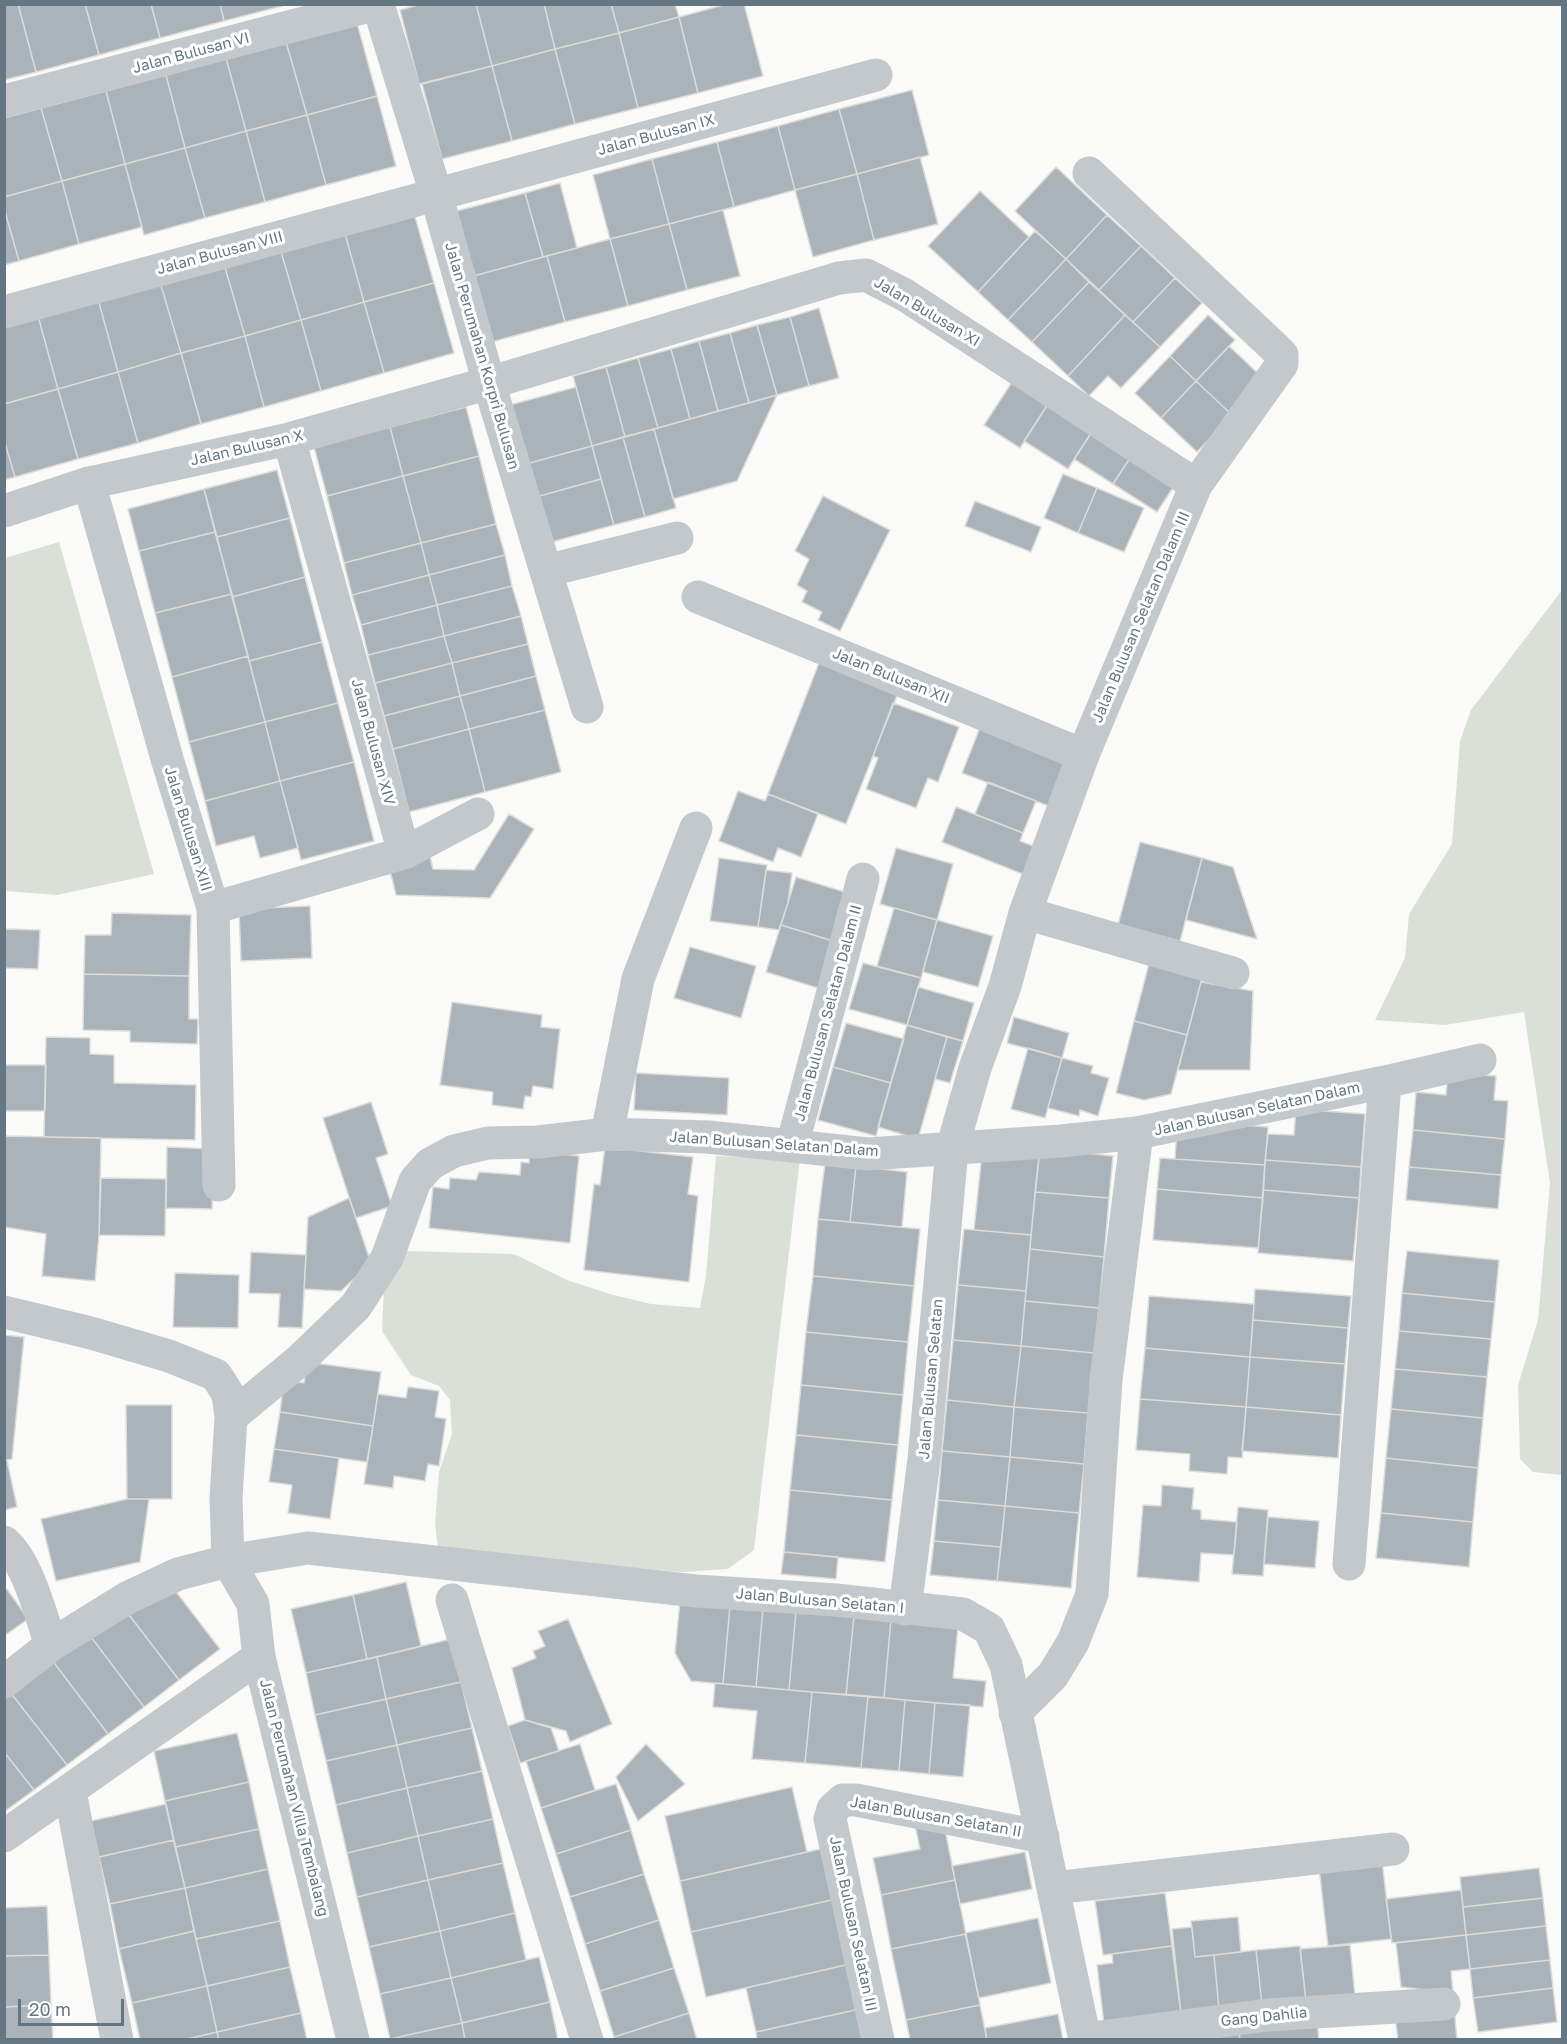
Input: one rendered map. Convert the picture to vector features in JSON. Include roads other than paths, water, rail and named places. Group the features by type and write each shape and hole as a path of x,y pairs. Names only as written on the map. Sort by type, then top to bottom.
{"street":[{"name":"Jalan Bulusan VI","path":"4,101 377,4"},
{"name":"Jalan Perumahan Korpri Bulusan","path":"377,4 436,194 489,383 587,707"},
{"name":"Jalan Bulusan IX","path":"436,194 876,75"},
{"name":"Jalan Bulusan Selatan Dalam III","path":"952,1149 975,1068 1005,986 1025,913 1083,755 1196,485 1282,364 1281,356 1089,173"},
{"name":"Jalan Bulusan VIII","path":"4,312 436,194"},
{"name":"Jalan Bulusan XI","path":"489,383 839,278 866,275 905,295 1196,485"},
{"name":"Jalan Bulusan X","path":"4,511 89,483 289,439 489,383"},
{"name":"Jalan Bulusan XIV","path":"289,439 404,852"},
{"name":"Jalan Bulusan XIII","path":"89,483 168,762 213,908 219,1185"},
{"path":"546,571 677,538"},
{"name":"Jalan Bulusan XII","path":"698,597 1083,755"},
{"path":"213,908 404,852 478,814"},
{"path":"607,1134 638,979 696,828"},
{"name":"Jalan Bulusan Selatan Dalam II","path":"792,1146 862,879"},
{"path":"1025,913 1233,973"},
{"name":"Jalan Bulusan Selatan Dalam","path":"231,1417 300,1360 357,1306 387,1258 415,1181 430,1164 454,1152 488,1143 538,1142 607,1134 708,1137 868,1154 1061,1141 1137,1133 1480,1060"},
{"path":"1349,1564 1385,1082"},
{"path":"1015,1713 1053,1675 1073,1642 1092,1594 1107,1380 1137,1133"},
{"name":"Jalan Bulusan Selatan","path":"905,1609 924,1459 952,1149"},
{"path":"4,1312 91,1333 169,1356 216,1374 228,1394 231,1417 226,1498 228,1561"},
{"path":"4,1542 13,1550 22,1566 51,1645"},
{"name":"Jalan Bulusan Selatan I","path":"4,1682 51,1645 127,1598 178,1574 228,1561 308,1548 696,1591 836,1600 963,1614 989,1629 1006,1665 1085,2039"},
{"name":"Jalan Perumahan Villa Tembalang","path":"228,1561 253,1604 259,1657 353,2040"},
{"path":"452,1600 587,2040"},
{"path":"4,1836 259,1657"},
{"path":"70,1791 117,2040"},
{"name":"Jalan Bulusan Selatan II","path":"833,1809 843,1800 856,1800 1043,1837"},
{"name":"Jalan Bulusan Selatan III","path":"833,1809 830,1819 878,2040"},
{"path":"1054,1888 1393,1849"},
{"name":"Gang Dahlia","path":"1085,2039 1267,2015 1444,2004"}]}
